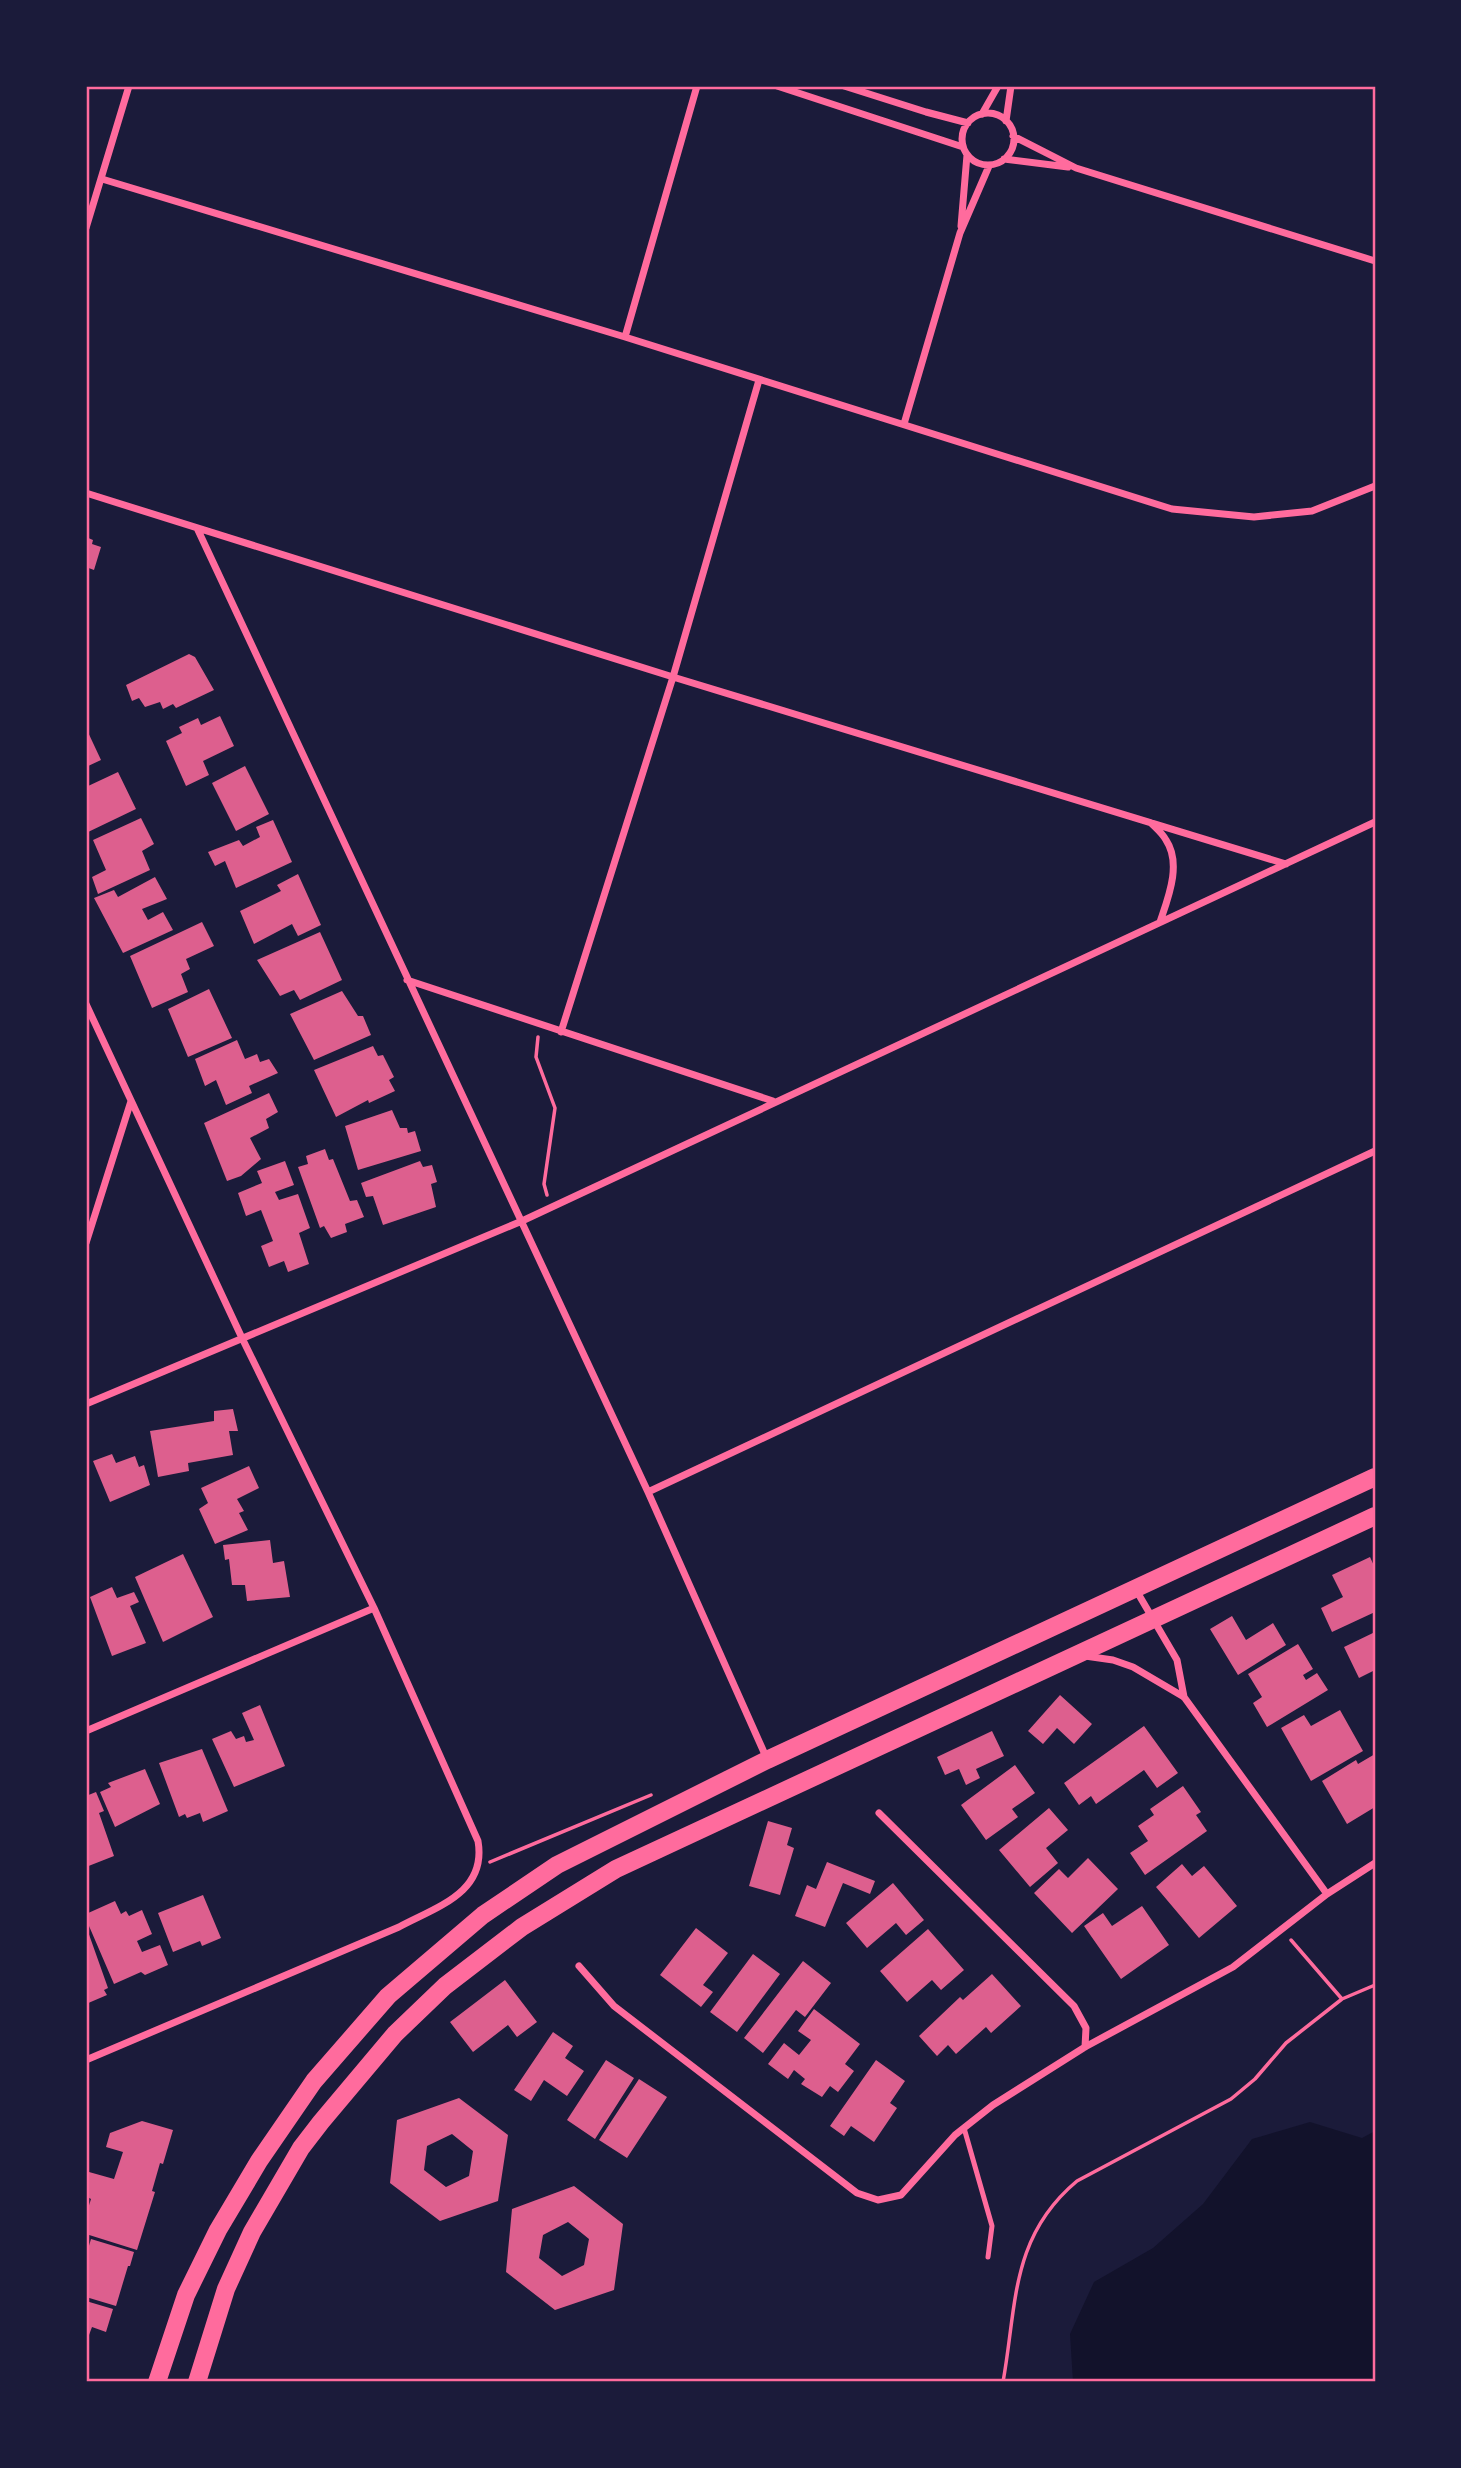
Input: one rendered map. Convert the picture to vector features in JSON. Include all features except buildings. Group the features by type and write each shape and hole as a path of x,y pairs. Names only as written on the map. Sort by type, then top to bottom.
{"main road":[{"path":"157,2382 186,2295 218,2230 259,2161 314,2081 388,1996 483,1915 557,1865 767,1760 1375,1477"},
{"path":"197,2382 226,2289 252,2232 302,2148 395,2034 421,2007 522,1927 616,1869 1375,1516"},
{"path":"183,2382 206,2353"}],"street":[{"path":"86,228 129,86"},
{"path":"625,337 696,86"},
{"path":"776,86 965,151 972,161 989,166 1010,153 1013,136 1006,121 1011,86"},
{"path":"844,86 968,123"},
{"path":"960,233 965,151 963,130 968,123 982,114 998,86"},
{"path":"982,114 991,114 1006,121"},
{"path":"1013,136 1076,168 1375,261"},
{"path":"1004,159 1076,168"},
{"path":"904,424 960,233 989,166"},
{"path":"102,178 625,337 1172,509 1254,517 1312,511 1375,486"},
{"path":"561,1032 673,677 759,380"},
{"path":"86,493 673,677 1287,864"},
{"path":"197,528 648,1492 767,1760"},
{"path":"1151,822 1168,841 1172,861 1171,888 1160,922"},
{"path":"86,1404 522,1221 1375,822"},
{"path":"407,980 774,1102"},
{"path":"86,1004 242,1338 374,1608 478,1841 480,1854 472,1881 445,1903 398,1927 86,2060"},
{"path":"86,1243 131,1100"},
{"path":"648,1492 1375,1151"},
{"path":"1136,1590 1177,1660 1184,1697"},
{"path":"86,1731 374,1608"},
{"path":"1078,1654 1114,1660 1133,1667 1184,1697 1327,1894"},
{"path":"879,1813 1074,2006 1086,2028 1085,2047"},
{"path":"579,1966 614,2006 857,2193 878,2200 901,2195 964,2129 993,2105 1085,2047 1233,1967 1327,1894 1375,1863"}],"lane":[{"path":"964,2129 992,2225 988,2257"}],"path":[{"path":"538,1025 536,1057 555,1108 544,1184 550,1208"},
{"path":"478,1867 659,1792"},
{"path":"1283,1930 1342,1999"},
{"path":"1003,2382 1010,2345 1011,2310 1023,2260 1038,2225 1057,2198 1077,2181 1231,2099 1255,2079 1286,2043 1342,1999 1375,1984"}],"shaded area":[{"path":"1310,2122 1362,2138 1375,2131 1375,2382 1073,2382 1070,2334 1094,2282 1153,2248 1203,2204 1252,2139"}]}
